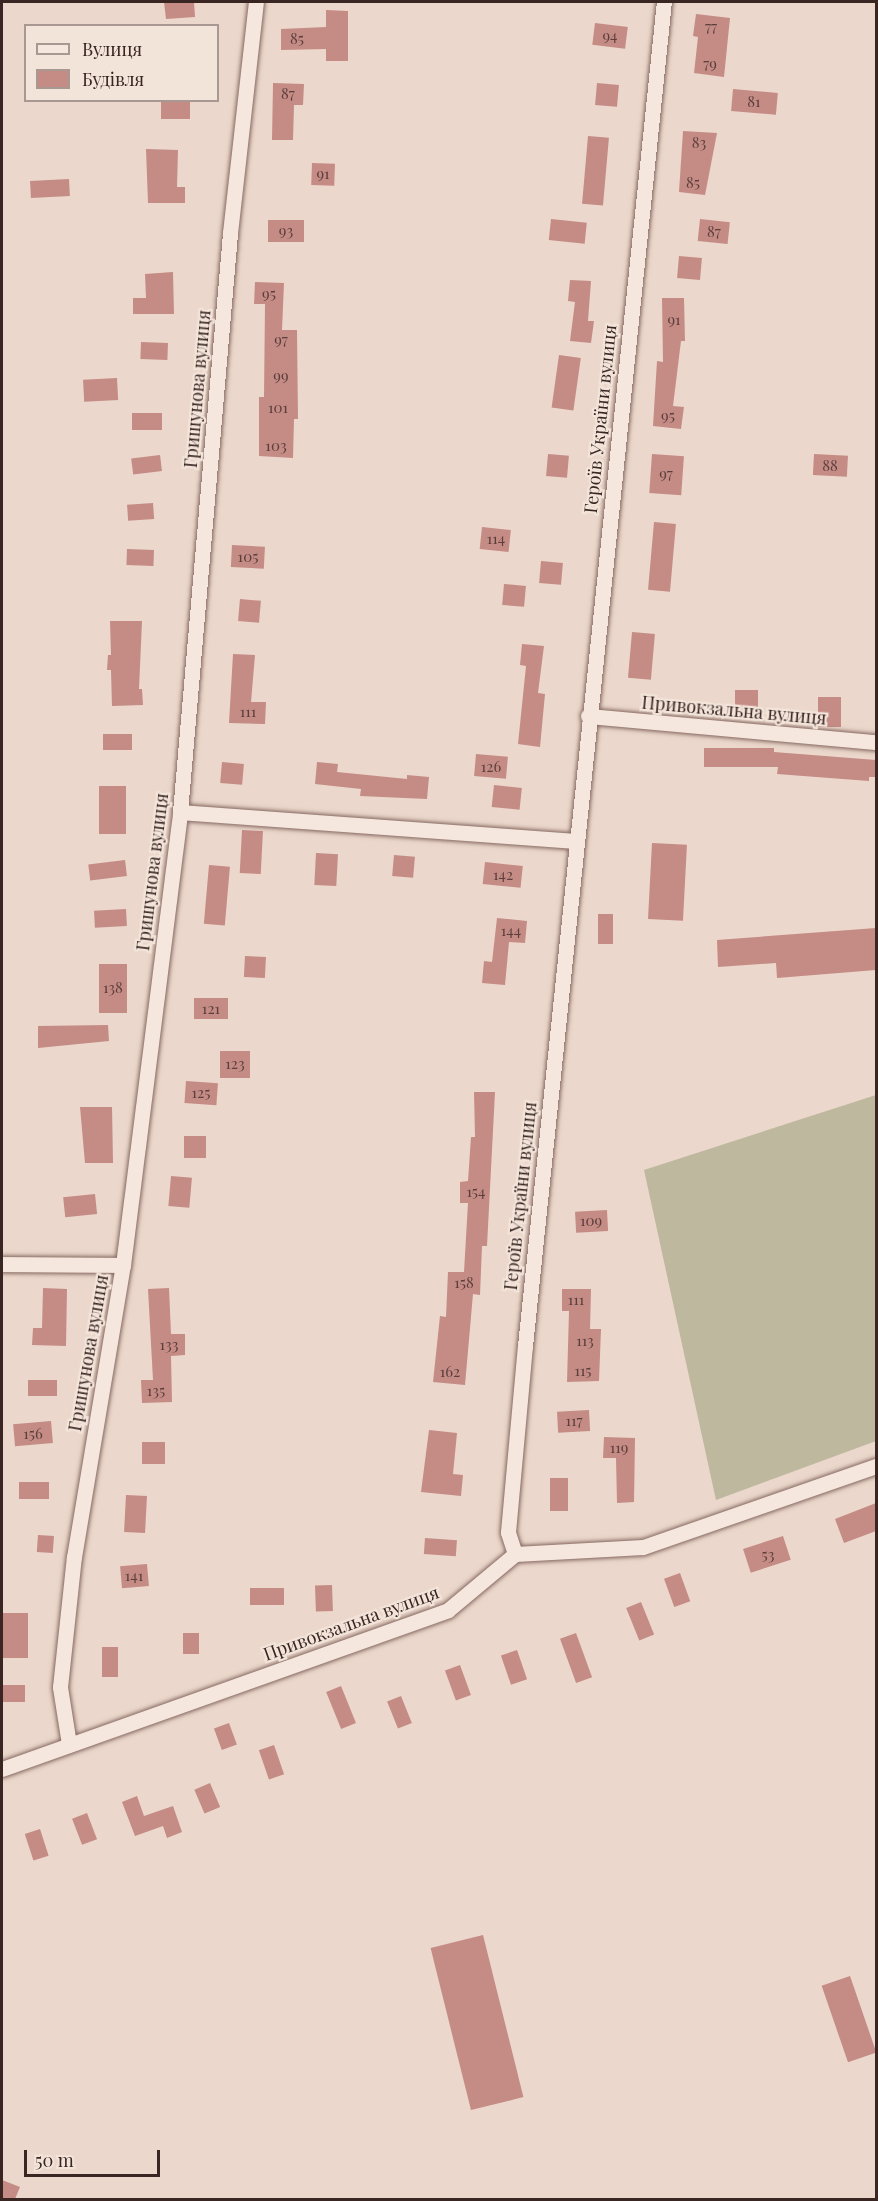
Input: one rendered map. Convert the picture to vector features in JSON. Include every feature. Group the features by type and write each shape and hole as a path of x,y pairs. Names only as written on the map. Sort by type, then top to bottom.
{"street":[{"name":"Гришунова вулиця","path":"69,1744 60,1687 72,1569 123,1265 180,812 230,233 256,2"},
{"name":"Героїв України вулиця","path":"515,1554 508,1532 575,841 664,2"},
{"name":"Привокзальна вулиця","path":"588,716 876,742"},
{"path":"180,812 575,841"},
{"path":"2,1264 123,1265"},
{"path":"515,1554 643,1547 876,1466"},
{"name":"Привокзальна вулиця","path":"2,1769 448,1610 515,1554"}],"shaded area":[{"path":"876,1095 876,1441 716,1500 644,1170"}],"building":[{"path":"164,2 194,2 195,17 166,19"},
{"path":"326,10 348,11 348,61 326,61 326,49 281,50 281,29 326,27"},
{"path":"696,14 730,18 724,77 694,73 698,37 693,36"},
{"path":"595,23 628,27 625,49 592,45"},
{"path":"273,83 304,84 303,105 294,105 293,140 272,140"},
{"path":"597,83 619,85 617,107 595,105"},
{"path":"733,89 778,93 776,115 731,111"},
{"path":"161,102 190,102 190,119 161,119"},
{"path":"683,131 717,133 705,195 679,192"},
{"path":"588,136 609,138 603,206 582,204"},
{"path":"146,149 178,150 177,187 185,187 185,203 148,203"},
{"path":"312,163 335,164 334,186 311,185"},
{"path":"69,179 70,196 31,198 30,181"},
{"path":"551,219 587,223 585,244 549,240"},
{"path":"700,219 730,222 728,244 698,241"},
{"path":"268,220 304,220 304,242 268,242"},
{"path":"679,256 702,258 700,280 677,278"},
{"path":"173,272 174,314 133,314 133,298 146,298 145,274"},
{"path":"570,280 591,281 588,321 594,321 591,343 570,341 575,302 568,301"},
{"path":"255,282 284,283 282,330 297,330 298,419 294,419 293,458 259,456 259,397 264,397 265,304 254,304"},
{"path":"662,298 684,298 685,341 681,341 673,406 684,407 681,429 653,426 657,361 663,362"},
{"path":"141,342 168,343 167,360 140,359"},
{"path":"559,355 581,358 573,411 552,407"},
{"path":"117,378 118,400 84,402 83,380"},
{"path":"132,413 162,413 162,430 132,430"},
{"path":"548,454 569,456 567,478 546,476"},
{"path":"652,454 684,456 681,495 649,493"},
{"path":"814,454 848,456 847,477 813,475"},
{"path":"160,455 162,471 133,474 131,459"},
{"path":"153,503 154,519 128,521 127,505"},
{"path":"654,522 676,524 670,592 648,590"},
{"path":"482,527 511,530 509,552 480,549"},
{"path":"232,545 265,547 264,569 231,567"},
{"path":"127,549 154,550 153,566 126,565"},
{"path":"541,561 563,563 561,585 539,583"},
{"path":"504,584 526,586 524,607 502,605"},
{"path":"240,599 261,601 259,623 238,621"},
{"path":"110,621 142,621 139,689 142,689 143,705 112,706 111,670 107,670 108,655 111,655"},
{"path":"632,632 655,634 651,680 628,678"},
{"path":"522,644 544,646 538,693 545,694 540,747 518,744 526,666 520,665"},
{"path":"233,654 255,655 251,702 266,702 265,724 229,723"},
{"path":"735,690 758,690 758,717 735,717"},
{"path":"818,697 841,697 841,727 818,727"},
{"path":"103,734 132,734 132,750 103,750"},
{"path":"704,748 774,748 774,752 876,760 876,777 869,777 869,781 777,774 778,767 704,767"},
{"path":"476,754 508,757 506,779 474,776"},
{"path":"222,762 244,764 242,785 220,783"},
{"path":"317,762 338,764 337,772 407,779 407,775 429,777 427,799 360,796 361,789 315,784"},
{"path":"494,785 522,788 520,810 492,807"},
{"path":"99,786 126,786 126,834 99,834"},
{"path":"242,830 263,831 261,874 240,873"},
{"path":"652,843 687,845 683,921 648,919"},
{"path":"316,853 338,854 336,886 314,885"},
{"path":"394,855 415,857 413,878 392,876"},
{"path":"125,860 127,876 90,880 88,865"},
{"path":"485,862 523,866 520,888 483,884"},
{"path":"209,865 230,867 225,926 204,924"},
{"path":"126,909 127,926 95,928 94,911"},
{"path":"598,914 613,914 613,944 598,944"},
{"path":"497,918 527,921 525,943 509,942 505,985 482,983 484,961 492,962"},
{"path":"876,928 876,970 777,978 776,963 718,967 717,940"},
{"path":"245,956 266,957 265,978 244,977"},
{"path":"99,964 127,964 127,1013 99,1013"},
{"path":"194,998 228,998 228,1019 194,1019"},
{"path":"108,1025 109,1041 38,1048 38,1026"},
{"path":"220,1051 250,1051 250,1078 220,1078"},
{"path":"186,1081 218,1083 216,1105 184,1103"},
{"path":"474,1092 495,1092 487,1246 482,1246 480,1295 473,1294 465,1385 433,1382 440,1316 446,1317 448,1272 464,1272 468,1203 460,1203 460,1182 468,1181 471,1137 475,1137"},
{"path":"80,1107 112,1107 113,1163 85,1163"},
{"path":"184,1136 206,1136 206,1158 184,1158"},
{"path":"171,1176 192,1178 189,1208 168,1206"},
{"path":"95,1194 97,1214 65,1217 63,1197"},
{"path":"607,1210 608,1231 576,1233 575,1212"},
{"path":"43,1288 67,1289 66,1346 32,1345 33,1328 42,1328"},
{"path":"169,1288 171,1334 185,1334 185,1355 171,1356 172,1402 142,1403 141,1380 153,1380 148,1289"},
{"path":"562,1289 591,1289 590,1329 601,1329 599,1381 567,1382 569,1311 562,1311"},
{"path":"28,1380 57,1380 57,1396 28,1396"},
{"path":"589,1410 590,1431 558,1433 557,1412"},
{"path":"51,1421 53,1443 15,1446 13,1424"},
{"path":"429,1430 457,1433 453,1474 463,1475 461,1496 421,1492"},
{"path":"604,1437 635,1438 634,1502 617,1503 616,1458 603,1458"},
{"path":"142,1442 165,1442 165,1464 142,1464"},
{"path":"550,1478 568,1478 568,1511 550,1511"},
{"path":"19,1482 49,1482 49,1499 19,1499"},
{"path":"126,1495 147,1496 145,1533 124,1532"},
{"path":"876,1503 876,1531 844,1543 835,1519"},
{"path":"38,1535 54,1536 53,1553 37,1552"},
{"path":"783,1536 791,1560 751,1573 743,1549"},
{"path":"425,1538 457,1540 456,1556 424,1554"},
{"path":"147,1564 149,1586 122,1588 120,1566"},
{"path":"680,1573 690,1601 674,1607 664,1579"},
{"path":"332,1585 333,1611 316,1612 315,1586"},
{"path":"250,1588 284,1588 284,1605 250,1605"},
{"path":"641,1602 654,1634 639,1640 626,1608"},
{"path":"2,1613 28,1613 28,1658 2,1658"},
{"path":"183,1633 199,1633 199,1654 183,1654"},
{"path":"576,1633 592,1677 576,1683 560,1639"},
{"path":"102,1647 118,1647 118,1677 102,1677"},
{"path":"517,1650 527,1679 511,1685 501,1656"},
{"path":"460,1665 471,1695 456,1701 445,1670"},
{"path":"2,1685 25,1685 25,1702 2,1702"},
{"path":"341,1686 356,1723 341,1729 326,1692"},
{"path":"401,1696 412,1723 398,1729 387,1702"},
{"path":"229,1723 237,1745 222,1750 214,1728"},
{"path":"274,1745 284,1774 269,1780 259,1750"},
{"path":"210,1783 220,1807 205,1814 194,1790"},
{"path":"137,1796 144,1816 173,1806 182,1832 167,1838 163,1826 135,1836 122,1802"},
{"path":"87,1813 97,1839 82,1845 72,1819"},
{"path":"40,1829 49,1856 33,1861 25,1834"},
{"path":"483,1935 523,2097 471,2110 431,1948"},
{"path":"850,1976 876,2053 848,2062 822,1986"},
{"path":"2,2180 20,2187 15,2199 2,2199"}]}
